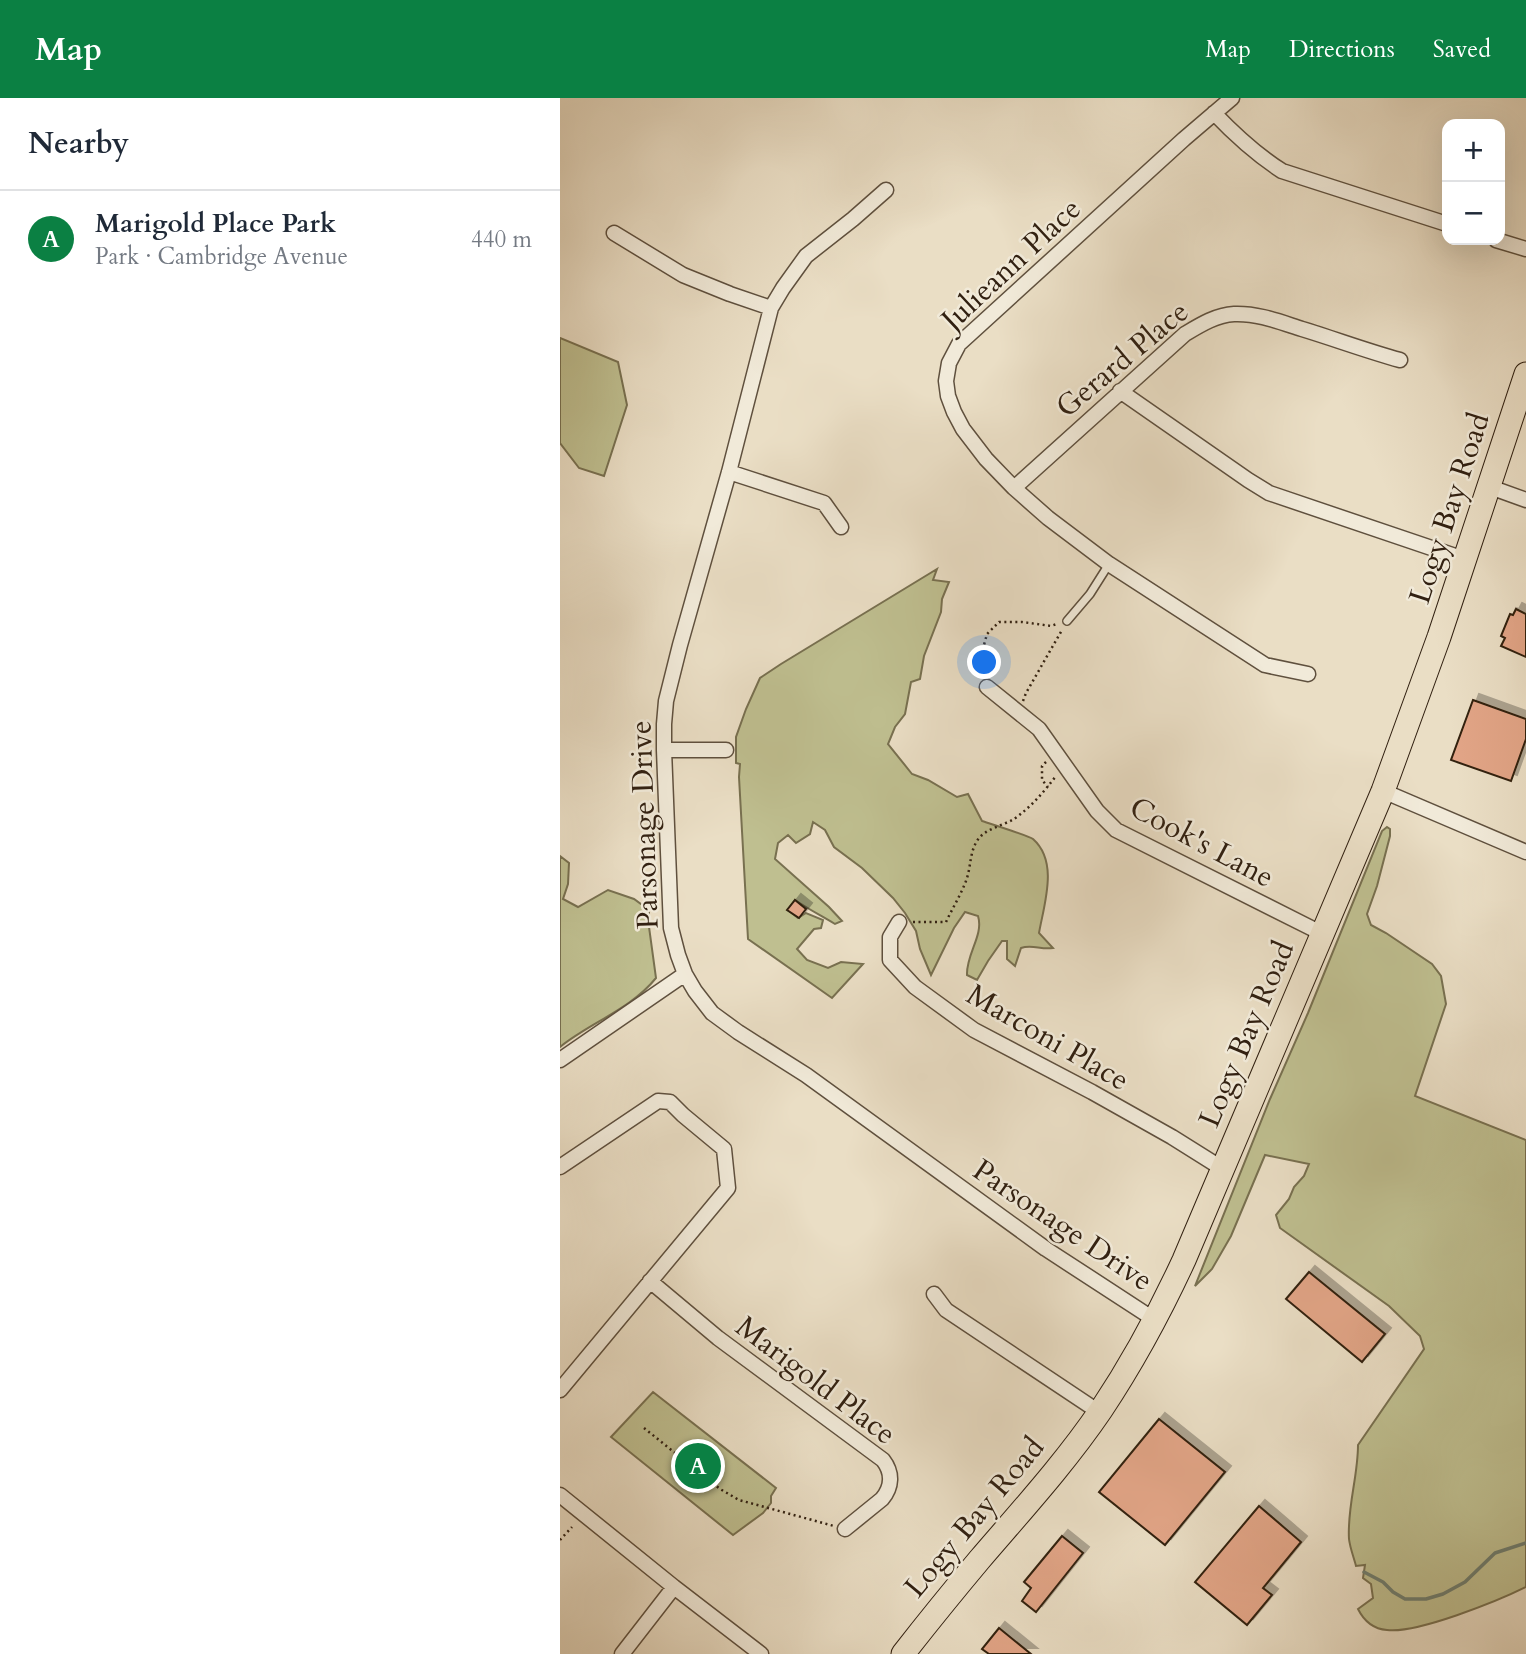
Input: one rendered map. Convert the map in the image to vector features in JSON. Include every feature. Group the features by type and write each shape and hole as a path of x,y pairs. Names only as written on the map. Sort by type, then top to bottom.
{"main road":[{"name":"Logy Bay Road","path":"903,1654 1033,1500 1119,1383 1156,1320 1383,791 1439,638 1526,374"}],"street":[{"name":"Julieann Place","path":"1232,98 959,344 950,363 946,381 948,396 963,429 986,459 1048,518 1109,564 1265,665 1308,674"},
{"path":"1214,113 1257,153 1282,171 1442,222"},
{"name":"Parsonage Drive","path":"886,190 806,256 771,309 666,701 663,724 671,928 685,974 712,1013 806,1075 1046,1249 1156,1320"},
{"path":"614,233 683,275 771,309"},
{"path":"1505,243 1526,249"},
{"name":"Gerard Place","path":"1014,488 1185,334 1215,318 1251,314 1400,360"},
{"path":"1120,391 1269,493 1464,559"},
{"path":"729,472 824,503 841,527"},
{"path":"1490,486 1526,500"},
{"name":"Cook's Lane","path":"987,687 1039,729 1097,811 1116,830 1323,934"},
{"path":"664,750 726,750"},
{"path":"1383,791 1526,852"},
{"name":"Marconi Place","path":"899,922 890,937 890,960 915,987 974,1030 1092,1092 1223,1168"},
{"path":"560,1060 685,974"},
{"path":"560,1167 658,1101 670,1102 724,1149 728,1188 560,1390"},
{"name":"Marigold Place","path":"650,1282 718,1338 883,1460 891,1480 886,1494 845,1529"},
{"path":"934,1294 946,1310 1099,1412"},
{"path":"560,1495 761,1654"},
{"path":"622,1654 674,1587"}],"lane":[{"path":"1067,621 1090,594 1109,564"}],"path":[{"path":"987,687 979,663 988,634 999,622 1051,626 1067,621"},
{"path":"1018,714 1026,693 1067,621"},
{"path":"899,922 946,922 964,888 970,857 977,840 1033,805 1048,787 1061,760 1048,760 1042,766 1042,780 1048,787"},
{"path":"645,1428 720,1489 739,1500 845,1529"},
{"path":"560,1540 572,1527"}],"green space":[{"path":"560,338 618,362 627,405 604,476 579,468 560,443"},
{"path":"937,569 933,580 949,582 942,599 941,612 924,656 920,679 911,682 905,714 895,727 888,744 912,774 957,797 968,794 982,821 1030,837 1041,848 1046,859 1048,884 1039,933 1053,948 1021,948 1015,966 1007,959 1007,941 1002,941 977,980 967,975 967,967 979,930 978,916 965,912 931,975 916,931 905,913 862,868 834,847 825,830 813,822 810,834 796,843 788,835 778,843 775,859 842,921 835,924 795,900 788,910 798,918 806,913 823,920 821,928 814,929 797,949 807,960 828,968 841,962 863,964 832,998 748,939 740,764 736,763 736,737 760,678"},
{"path":"1387,827 1390,829 1390,836 1367,914 1371,925 1432,964 1441,976 1446,1004 1415,1096 1526,1140 1526,1587 1436,1622 1400,1630 1387,1630 1370,1624 1358,1609 1373,1598 1371,1584 1363,1578 1365,1565 1356,1566 1351,1549 1350,1515 1358,1445 1424,1349 1420,1336 1389,1306 1280,1228 1276,1215 1304,1176 1309,1164 1265,1155 1231,1236 1212,1269 1195,1286 1382,831"},
{"path":"560,856 569,863 568,884 563,899 578,907 608,890 634,899 649,910 656,978 634,999 560,1047"},
{"path":"653,1392 776,1488 771,1496 771,1503 763,1513 733,1535 611,1437"}],"building":[{"path":"1516,609 1526,614 1526,657 1501,646 1505,638 1501,636 1510,614 1513,615"},
{"path":"1473,700 1526,719 1526,739 1511,781 1451,760"},
{"path":"795,900 806,909 799,918 787,910"},
{"path":"1309,1272 1385,1334 1362,1362 1286,1299"},
{"path":"1159,1419 1225,1472 1165,1545 1099,1492"},
{"path":"1259,1506 1301,1542 1263,1588 1272,1595 1247,1625 1195,1582"},
{"path":"1062,1536 1083,1553 1036,1612 1022,1601 1031,1588 1024,1582"},
{"path":"999,1628 1031,1654 989,1654 982,1649"}],"waterway":[{"path":"1364,1572 1405,1599 1426,1599 1443,1594 1465,1582 1495,1553 1526,1543"}],"place":[{"name":"Marigold Place Park","path":"698,1466"}]}
